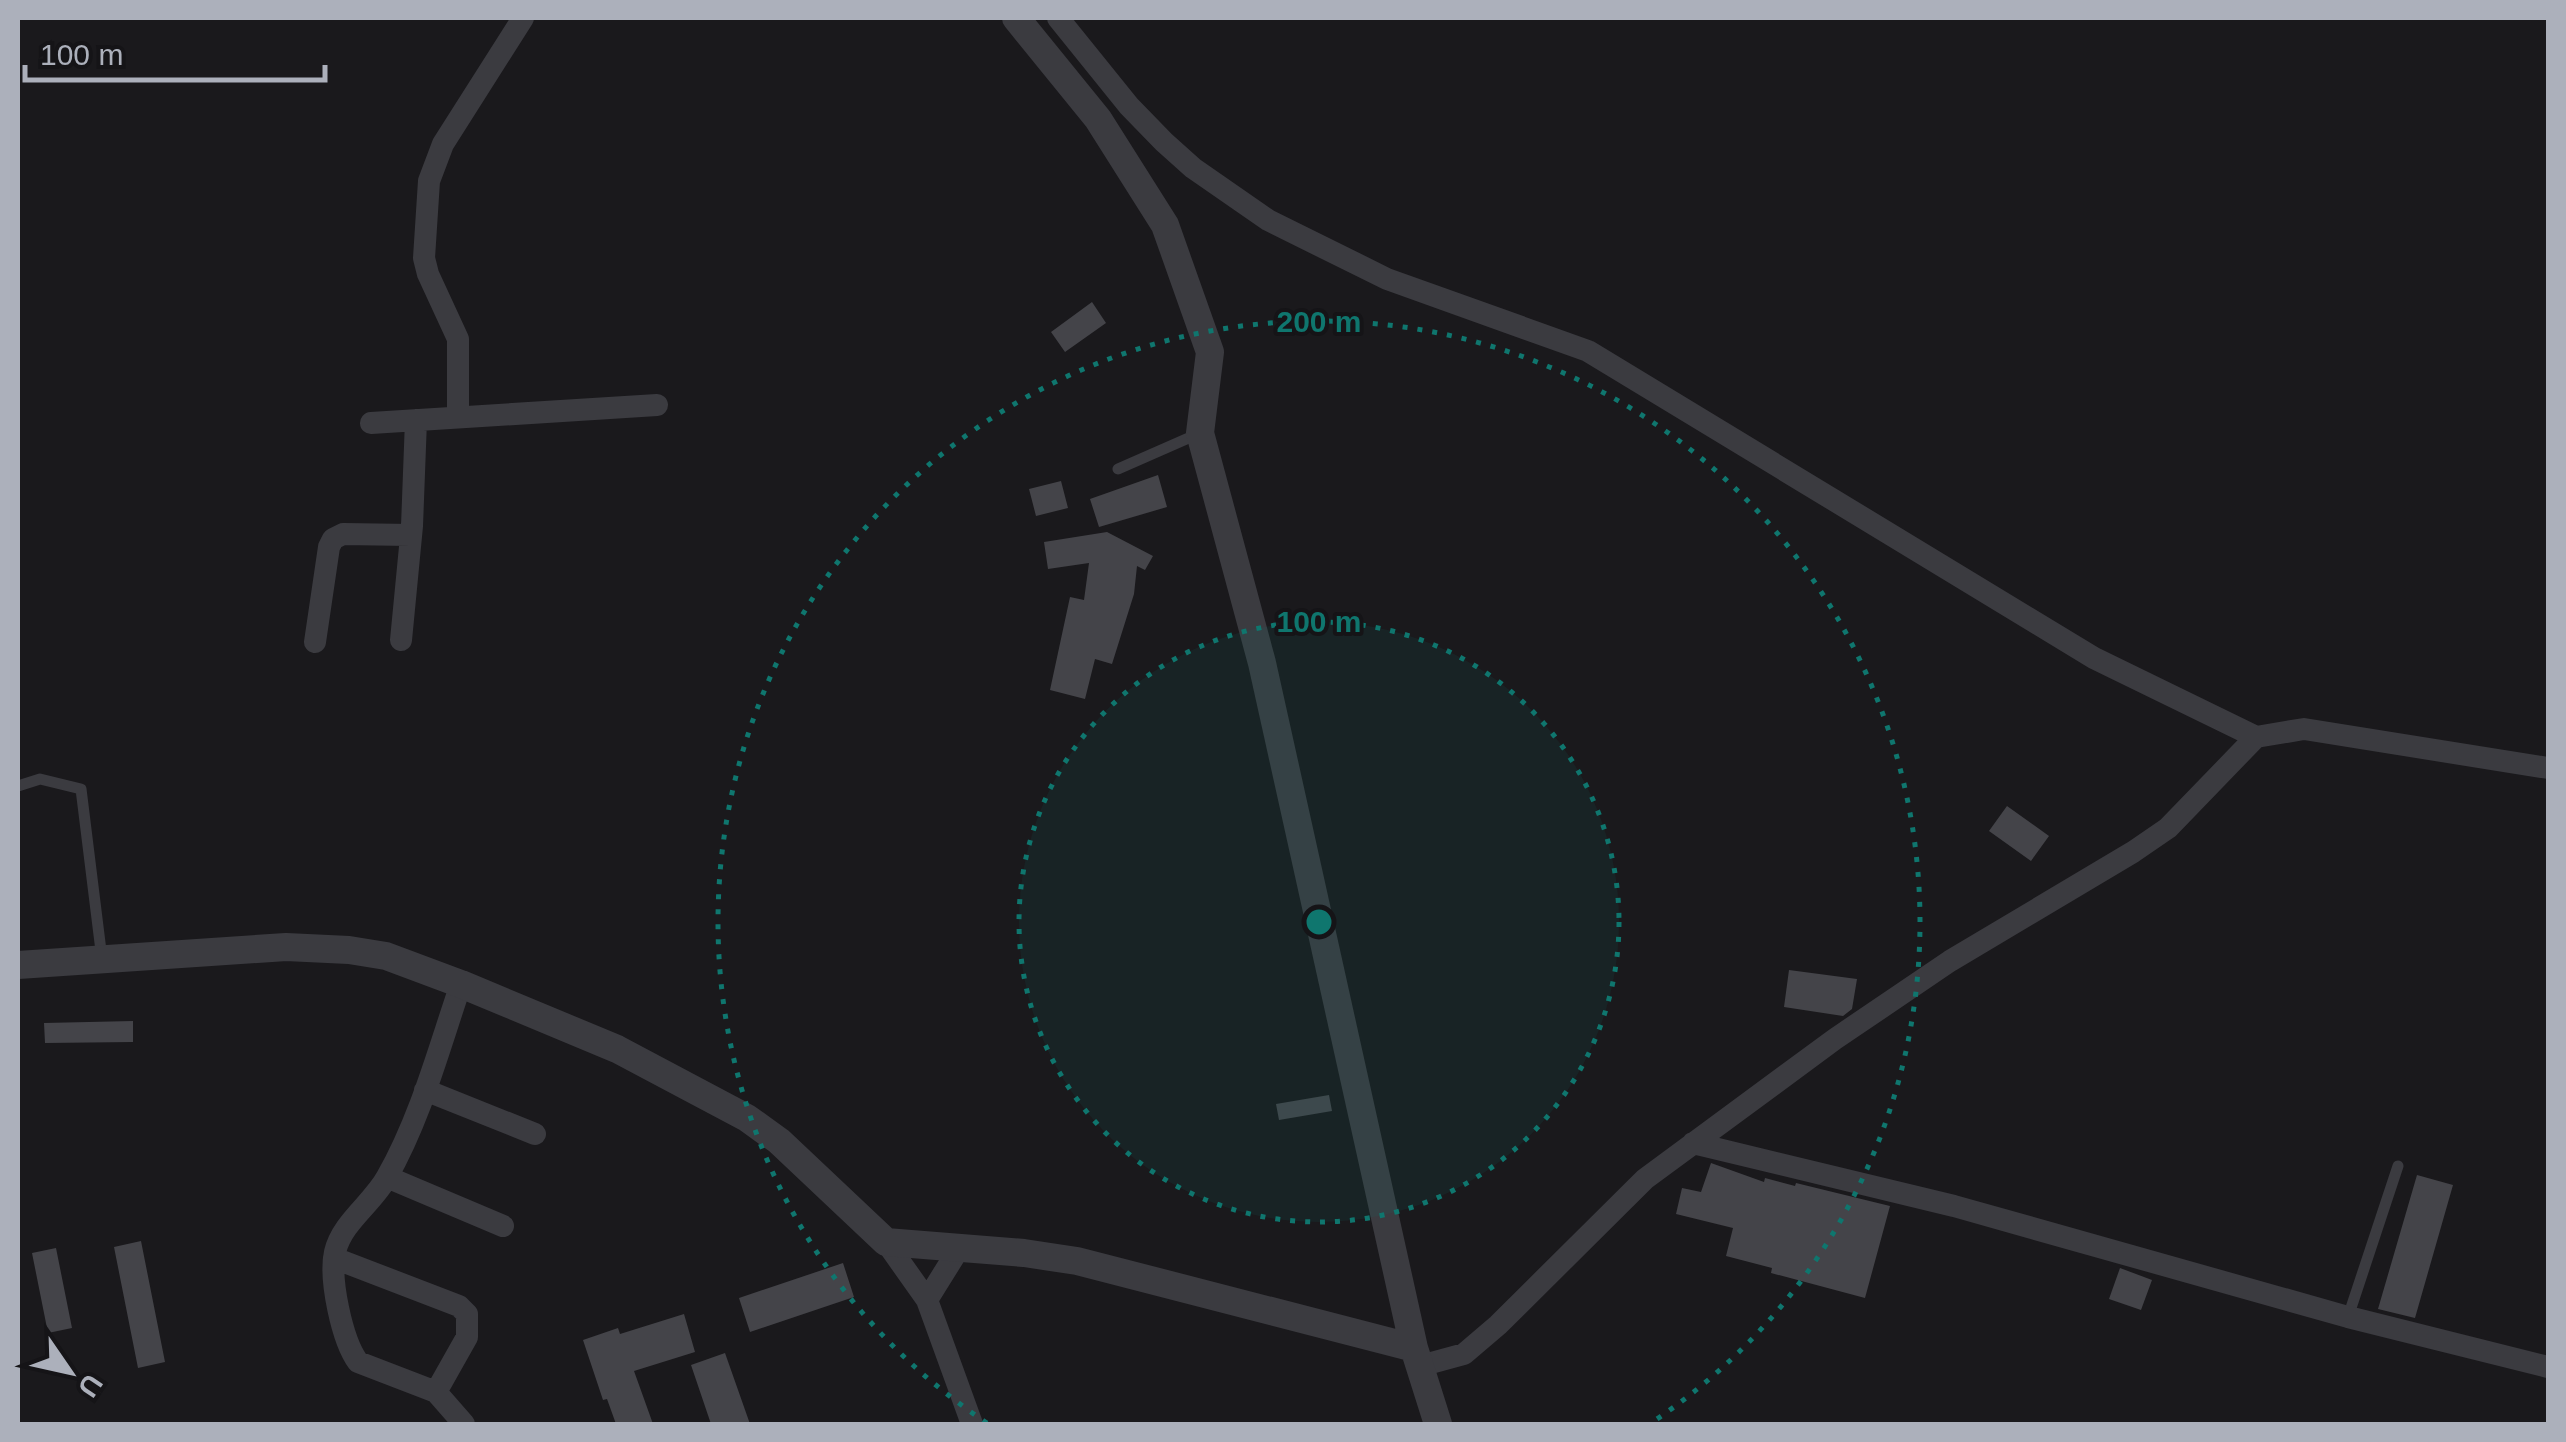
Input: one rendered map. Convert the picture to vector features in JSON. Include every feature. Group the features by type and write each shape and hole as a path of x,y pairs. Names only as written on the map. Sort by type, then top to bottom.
{"street":[{"path":"458,417 458,339 424,258 429,181 444,144 523,18"},
{"path":"1016,18 1059,68 1130,166 1176,250 1210,352 1200,434 1262,664 1417,1357 1438,1424"},
{"path":"1058,18 1129,106 1164,142 1192,168 1268,220 1387,278 1588,351 2094,658 2256,737 2304,729 2548,768"},
{"path":"371,423 658,405"},
{"path":"402,640 416,420"},
{"path":"316,642 333,539 343,534 411,535"},
{"path":"886,1242 1077,1261 1417,1357 1464,1354 1498,1325 1624,1197 1835,1039 1950,960 2168,828 2256,737"},
{"path":"18,965 286,947 349,950 386,956 617,1049 747,1118 779,1141 886,1242 927,1300 972,1424"},
{"path":"461,984 425,1090 388,1177 351,1222 334,1258 342,1330 358,1362 436,1392 464,1424"},
{"path":"425,1090 535,1134"},
{"path":"1693,1144 1954,1206 2348,1317 2548,1367"},
{"path":"388,1177 503,1226"},
{"path":"927,1300 960,1247"},
{"path":"334,1258 459,1306 467,1314 467,1337 436,1392"}],"lane":[{"path":"1118,470 1200,434"},
{"path":"18,786 40,779 81,789 102,960"},
{"path":"2348,1317 2398,1166"}],"building":[{"path":"1092,302 1106,323 1065,352 1051,332"},
{"path":"1158,475 1167,507 1099,527 1090,499"},
{"path":"1061,481 1068,508 1036,516 1029,489"},
{"path":"1107,532 1153,556 1145,570 1137,566 1134,594 1112,664 1095,659 1085,699 1050,690 1070,597 1084,600 1089,563 1048,569 1044,542"},
{"path":"2007,806 2049,836 2031,861 1989,831"},
{"path":"1789,970 1857,979 1852,1009 1843,1016 1784,1007"},
{"path":"133,1021 133,1042 45,1043 44,1023"},
{"path":"1329,1095 1332,1111 1279,1120 1276,1104"},
{"path":"1711,1163 1764,1182 1765,1178 1795,1186 1796,1183 1890,1206 1865,1298 1771,1273 1772,1268 1726,1256 1733,1228 1676,1214 1682,1188 1701,1192"},
{"path":"2417,1175 2453,1185 2415,1318 2378,1309"},
{"path":"141,1241 165,1362 138,1368 114,1247"},
{"path":"56,1248 72,1328 48,1333 32,1253"},
{"path":"843,1263 854,1297 750,1332 739,1298"},
{"path":"2120,1268 2152,1280 2141,1310 2109,1299"},
{"path":"684,1314 695,1352 634,1371 653,1424 616,1424 607,1399 603,1400 583,1340 618,1328 620,1334"},
{"path":"725,1353 750,1424 711,1424 691,1365"}]}
